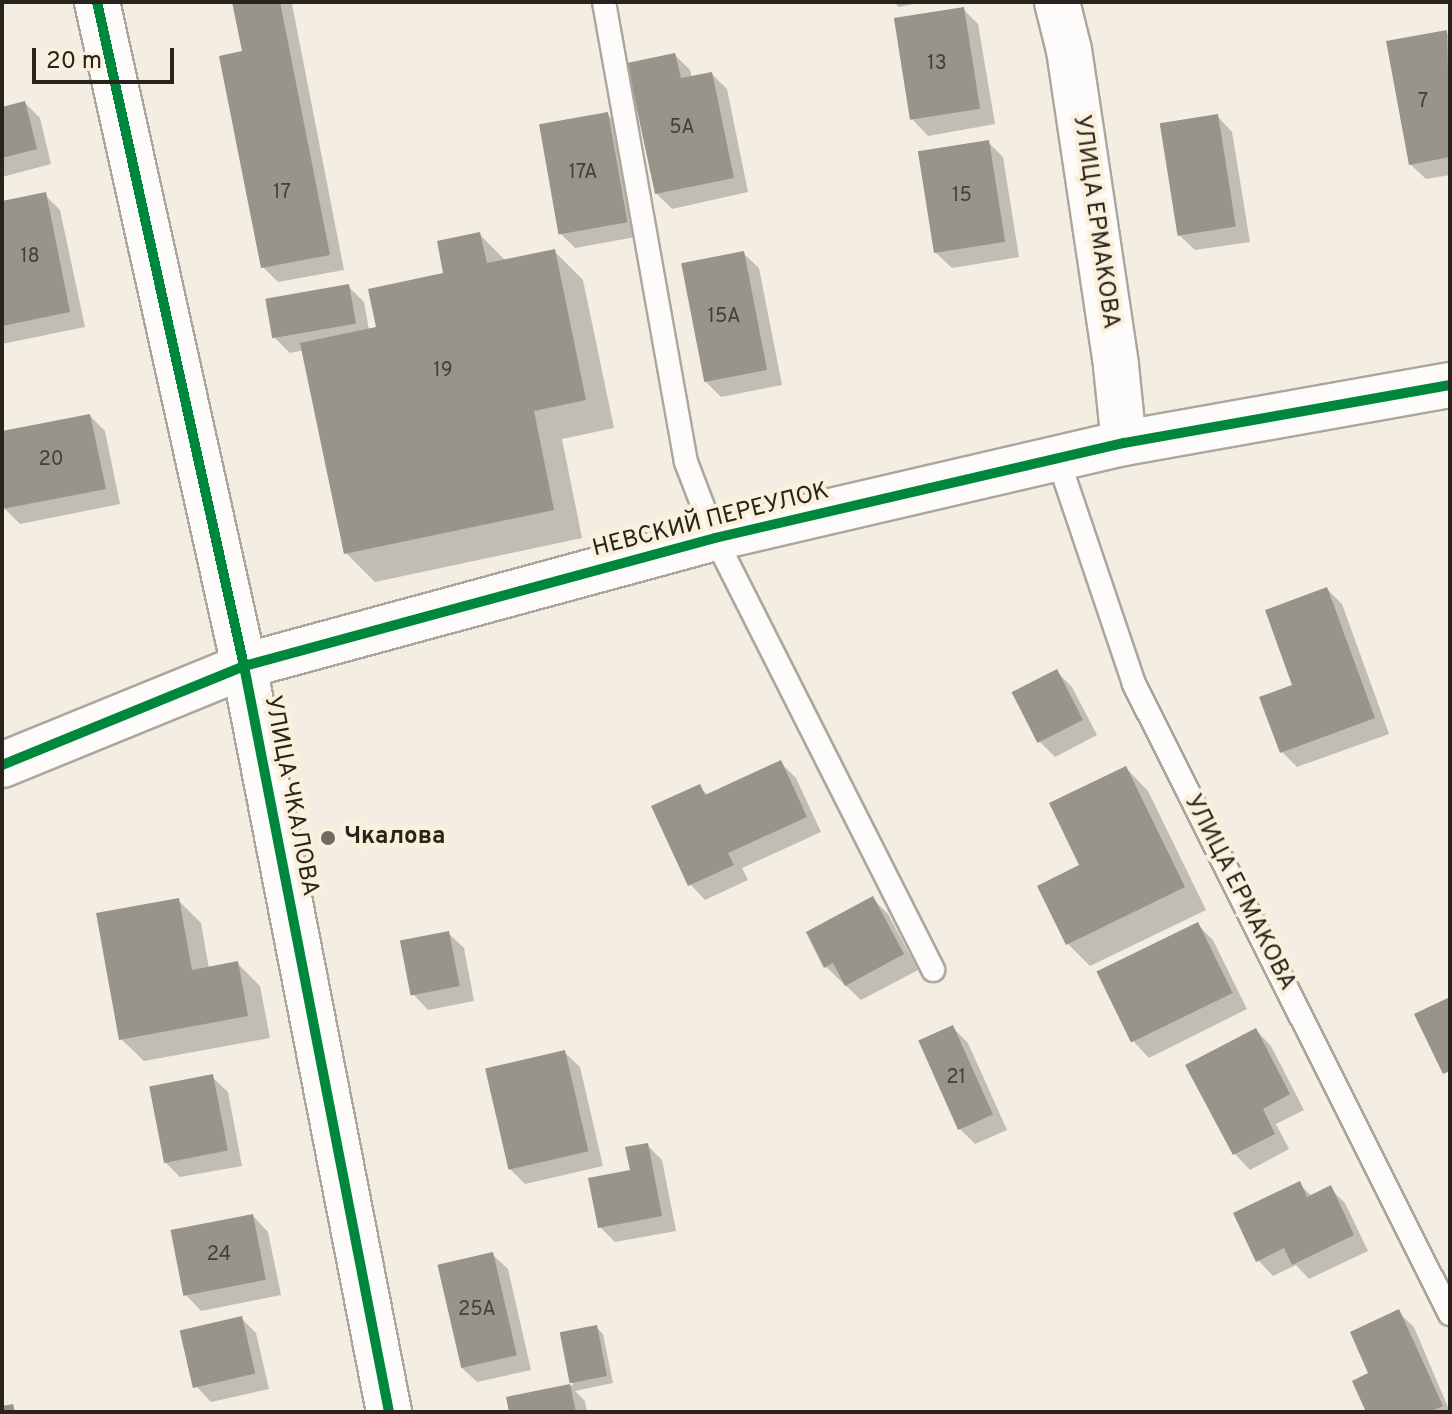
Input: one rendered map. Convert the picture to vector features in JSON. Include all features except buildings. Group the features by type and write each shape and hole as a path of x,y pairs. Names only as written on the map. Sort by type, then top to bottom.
{"street":[{"name":"УЛИЦА ЧКАЛОВА","path":"97,2 244,666 389,1412"},
{"name":"УЛИЦА ЕРМАКОВА","path":"1057,2 1074,81 1116,366 1124,443"},
{"name":"НЕВСКИЙ ПЕРЕУЛОК","path":"2,765 244,666 715,538 1124,443 1450,385"}],"lane":[{"path":"604,2 686,462 715,538 933,970"},
{"name":"УЛИЦА ЕРМАКОВА","path":"1058,459 1134,684 1450,1314"}],"cycle path":[{"path":"97,2 244,666 389,1412"},
{"path":"2,765 244,666 715,538 1124,443 1450,385"}],"place":[{"name":"Чкалова","path":"328,838"}]}
